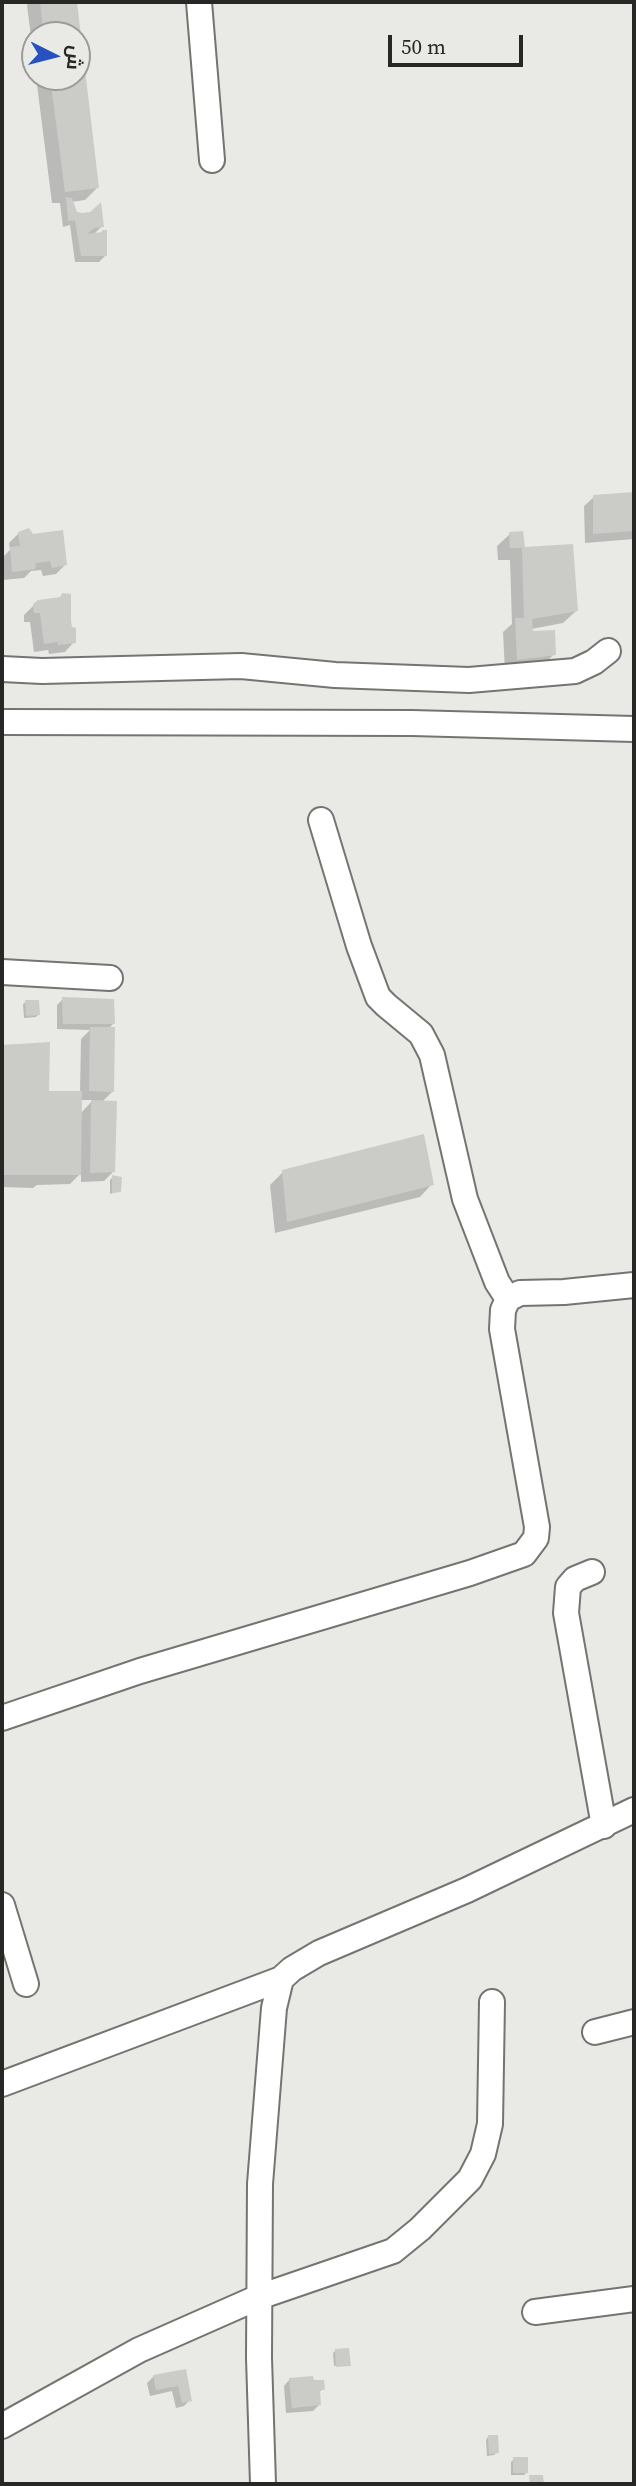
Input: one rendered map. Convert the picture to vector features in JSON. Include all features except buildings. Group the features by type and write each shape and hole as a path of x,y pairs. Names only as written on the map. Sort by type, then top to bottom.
{"street":[{"path":"199,2 212,160"},
{"path":"2,669 24,671 240,666 347,675 470,680 575,671 594,662 608,651"},
{"path":"3,716 634,729"},
{"path":"321,820 359,946 378,997 421,1034 432,1055 465,1199 493,1274 508,1299"},
{"path":"2,972 110,978"},
{"path":"2,1718 140,1671 470,1573 524,1554 536,1538 537,1527 502,1329 503,1310 508,1299 520,1293 634,1285"},
{"path":"592,1572 575,1579 568,1587 566,1613 604,1826"},
{"path":"2,2084 281,1979 292,1969 319,1954 467,1890 634,1810"},
{"path":"2,1905 26,1984"},
{"path":"242,2484 262,2476 260,2184 276,1993 281,1979"},
{"path":"2,2426 139,2350 259,2297 393,2251 420,2229 470,2179 483,2154 490,2124 492,2002"},
{"path":"595,2032 634,2022"},
{"path":"535,2312 634,2300"}]}
